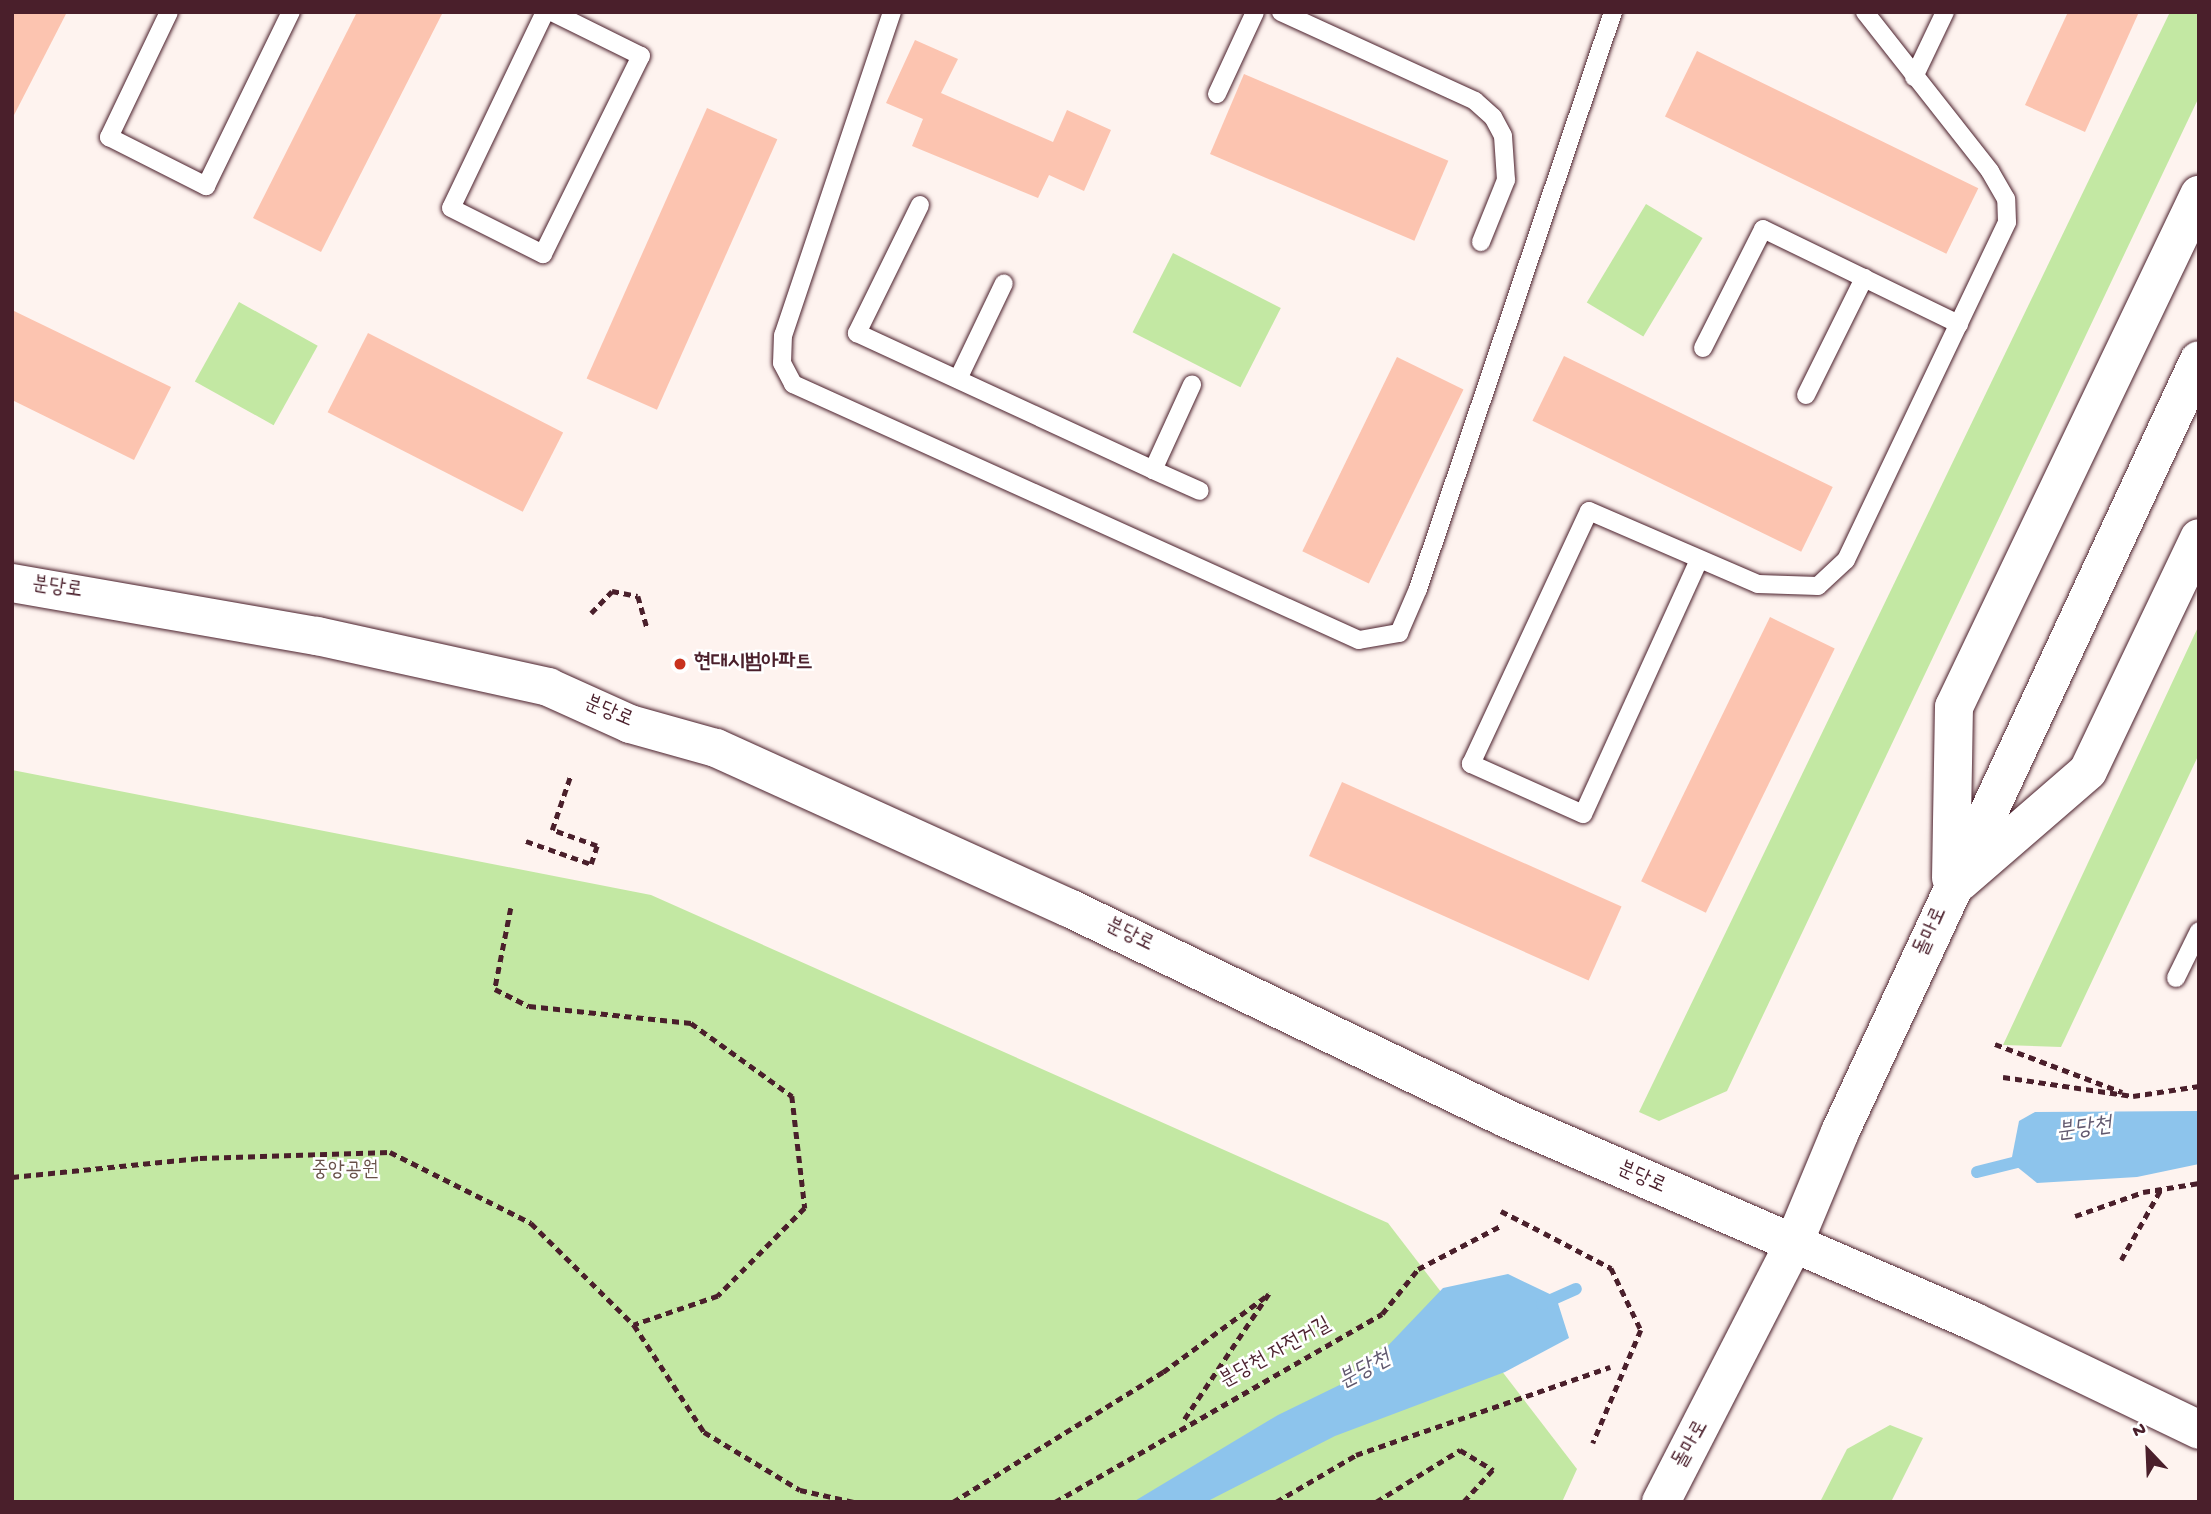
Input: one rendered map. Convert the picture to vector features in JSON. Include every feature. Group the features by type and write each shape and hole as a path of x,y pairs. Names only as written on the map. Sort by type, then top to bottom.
{"main road":[{"path":"1950,890 1954,707 2199,195"},
{"name":"돌마로","path":"1661,1502 1793,1245 1950,890 2199,360"},
{"path":"1950,890 2088,771 2199,538"},
{"name":"분당로","path":"12,583 303,633 548,687 630,724 716,748 1069,908 1506,1118 1975,1322 2199,1430"}],"lane":[{"path":"169,12 109,137 206,186 291,12"},
{"path":"545,12 451,208 543,254 641,56 552,12"},
{"path":"892,12 783,335 782,363 793,384 1359,640 1399,633 1418,589 1613,12"},
{"path":"1217,94 1255,12"},
{"path":"1281,12 1475,101 1493,117 1503,136 1506,180 1481,242"},
{"path":"1699,560 1583,814 1471,764 1590,512 1699,560 1790,589 1818,586 1836,575 2007,222 2007,199 1865,12"},
{"path":"1914,77 1945,12"},
{"path":"920,205 857,333 1200,491"},
{"path":"1703,348 1763,229 1959,324"},
{"path":"1807,395 1864,278"},
{"path":"958,379 1003,283"},
{"path":"1153,470 1192,385"},
{"path":"2176,978 2199,931"}],"path":[{"path":"591,613 612,591 638,596 648,631"},
{"path":"526,841 591,864 597,846 552,830 570,777"},
{"path":"511,908 495,989 529,1006 691,1023 792,1096 805,1208 718,1296 634,1325"},
{"path":"1995,1044 2133,1096"},
{"path":"2003,1077 2133,1096 2199,1086"},
{"path":"12,1177 200,1158 390,1152 531,1223 634,1325 704,1432 800,1490 854,1502"},
{"path":"2075,1216 2161,1189 2199,1183"},
{"path":"2121,1261 2161,1189"},
{"path":"1501,1211 1611,1268 1641,1330 1592,1443"},
{"name":"분당천 자전거길","path":"1055,1502 1183,1422 1382,1314 1419,1269 1502,1225"},
{"path":"953,1502 1163,1372 1269,1294 1183,1422"},
{"path":"1276,1502 1356,1455 1610,1367"},
{"path":"1376,1502 1460,1450 1493,1470 1464,1502"}],"green space":[{"path":"2170,12 2199,12 2199,97 1727,1091 1659,1121 1639,1112"},
{"path":"1646,204 1703,238 1643,337 1587,303"},
{"path":"1173,253 1281,308 1240,387 1133,332"},
{"path":"239,302 318,346 274,425 195,382"},
{"path":"2199,625 2199,754 2061,1047 2003,1045"},
{"name":"중앙공원","path":"12,770 651,895 1388,1223 1577,1469 1562,1502 12,1502"},
{"path":"1890,1425 1923,1438 1891,1502 1820,1502 1847,1449"}],"water":[{"path":"2199,1111 2199,1164 2137,1177 2037,1183 2011,1162 2019,1121 2035,1112"},
{"path":"1508,1274 1556,1297 1569,1338 1505,1372 1335,1436 1206,1502 1133,1502 1278,1415 1360,1375 1443,1288"}],"building":[{"path":"12,12 67,12 12,119"},
{"path":"357,12 443,12 321,252 253,218"},
{"path":"2068,12 2139,12 2085,132 2025,105"},
{"path":"915,40 958,59 941,93 1053,142 1067,110 1111,130 1084,191 1049,175 1038,198 912,146 923,119 886,103"},
{"path":"1697,51 1978,188 1946,254 1665,117"},
{"path":"1244,74 1448,161 1414,241 1210,154"},
{"path":"707,108 777,139 657,410 587,378"},
{"path":"12,310 171,387 134,460 12,400"},
{"path":"368,333 563,432 523,512 328,412"},
{"path":"1564,356 1833,487 1801,552 1532,421"},
{"path":"1397,357 1464,389 1369,584 1302,551"},
{"path":"1770,617 1835,649 1706,913 1641,881"},
{"path":"1342,782 1622,906 1589,980 1309,856"}],"waterway":[{"name":"분당천","path":"1977,1172 2025,1160"},
{"name":"분당천","path":"1542,1304 1576,1289"}],"place":[{"name":"현대시범아파트","path":"680,664"}]}
